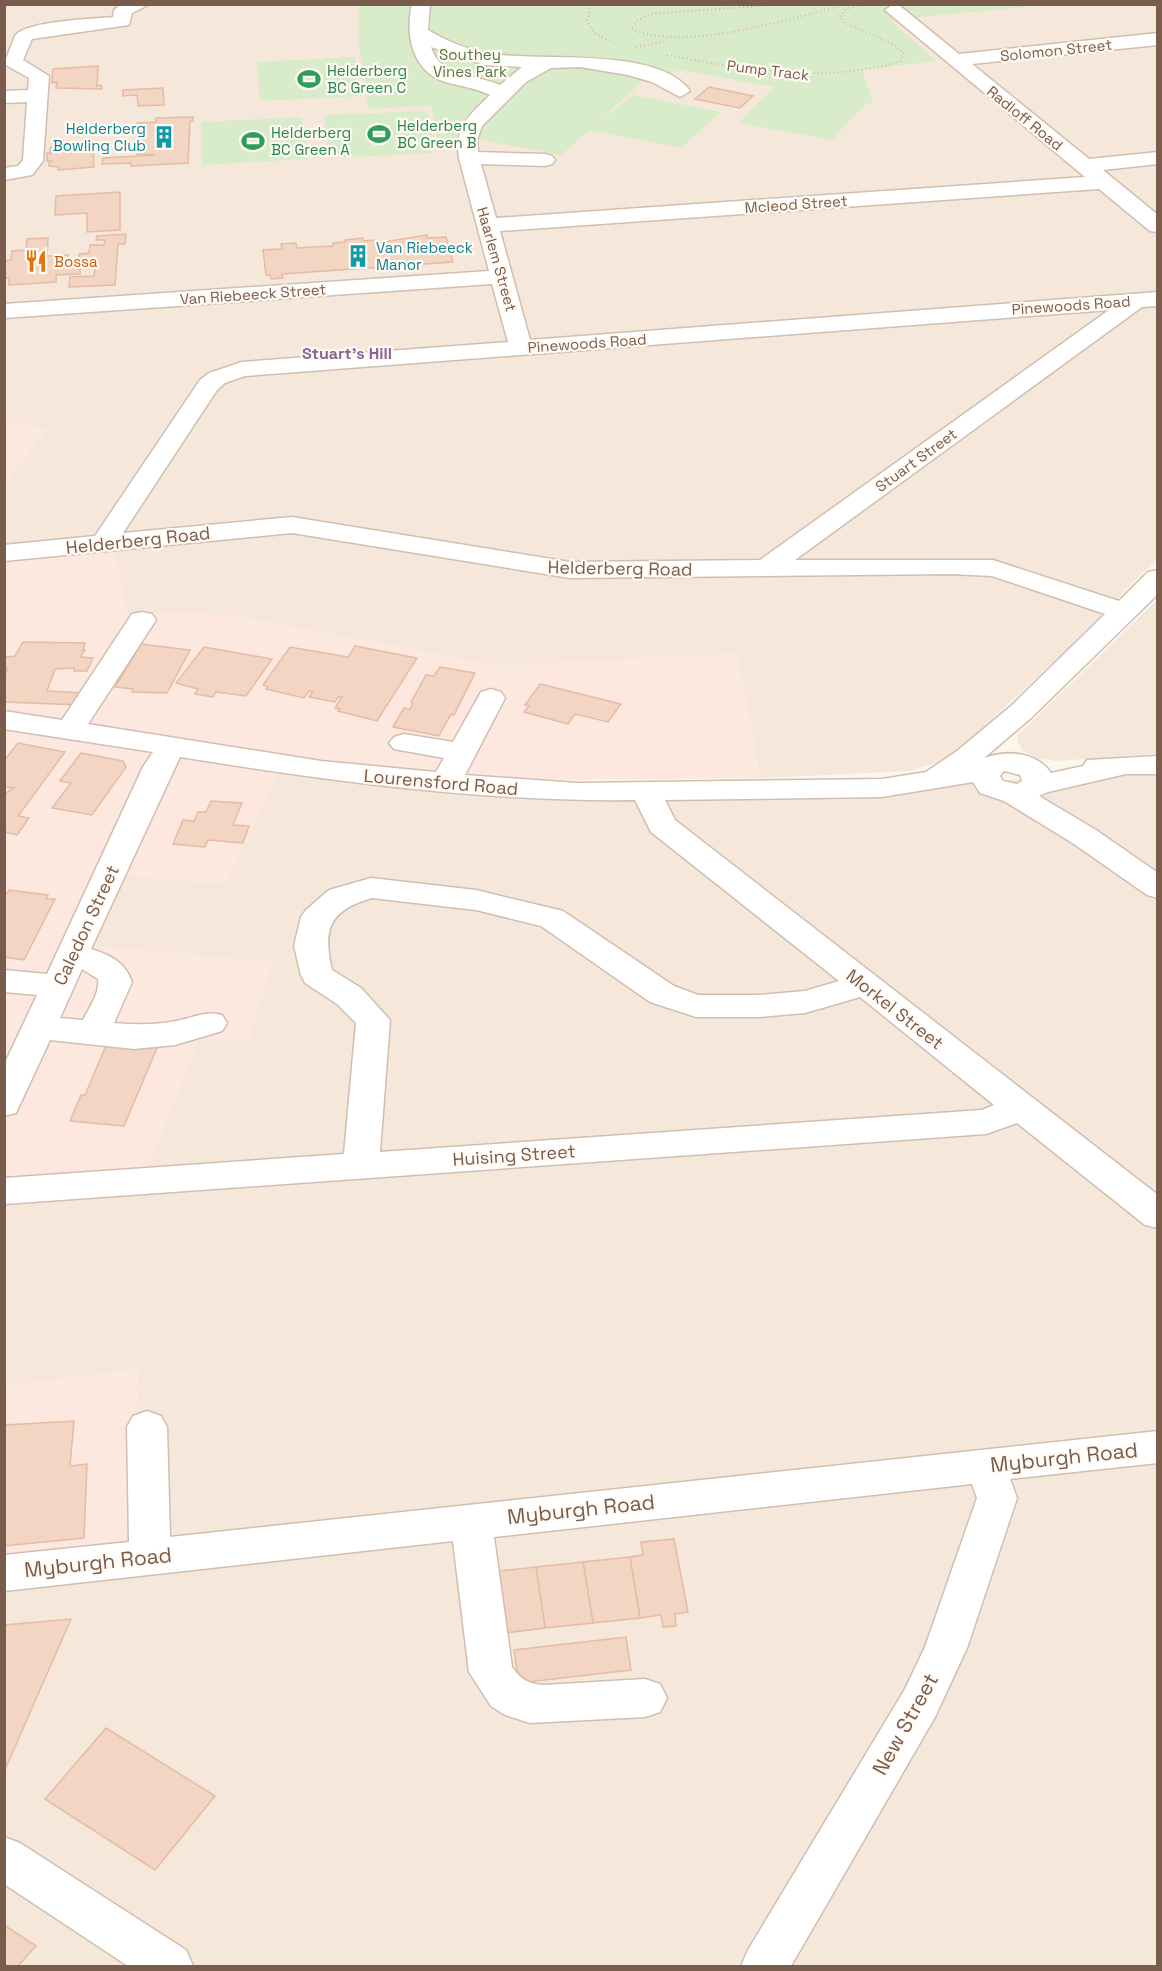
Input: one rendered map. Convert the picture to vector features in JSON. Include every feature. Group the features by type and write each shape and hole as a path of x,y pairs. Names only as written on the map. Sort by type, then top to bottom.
{"street":[{"path":"4,174 19,173 30,168 33,151 39,76 13,62 24,36 33,32 122,21 123,10 141,4"},
{"path":"422,4 419,32 426,64 435,72 493,88 502,94"},
{"name":"Radloff Road","path":"894,10 1158,226"},
{"path":"419,32 433,42 485,59"},
{"name":"Solomon Street","path":"954,60 1158,39"},
{"path":"423,56 447,60 575,62 635,70 659,78 680,91"},
{"path":"545,160 470,164 465,138 471,126 520,75 547,63"},
{"path":"4,97 36,96"},
{"path":"4,158 33,151"},
{"path":"1084,166 1158,158"},
{"name":"Haarlem Street","path":"470,164 521,348"},
{"name":"Mcleod Street","path":"487,225 1104,182"},
{"name":"Van Riebeeck Street","path":"4,311 502,277"},
{"name":"Pinewoods Road","path":"104,543 208,385 225,374 242,369 1147,300"},
{"name":"Stuart Street","path":"765,569 1057,337 1147,300"},
{"path":"1004,311 1029,318 1057,337"},
{"name":"Helderberg Road","path":"4,553 292,525 570,570 951,566 993,568 1125,612"},
{"path":"916,784 944,772 1021,712 1154,585"},
{"path":"69,731 142,620"},
{"path":"445,784 491,698"},
{"path":"1013,778 1012,740 1021,712"},
{"name":"Lourensford Road","path":"4,720 321,770 445,784 557,791 646,792 882,788 954,792 1013,778"},
{"path":"990,736 987,755 1085,837 1158,888"},
{"path":"404,743 462,752"},
{"name":"Caledon Street","path":"4,1104 158,767 171,748"},
{"name":"Lourensford Road","path":"882,788 1158,765"},
{"name":"Morkel Street","path":"646,792 662,825 1158,1215"},
{"path":"361,1166 373,1020 349,996 316,975 310,946 317,917 340,897 371,888 476,900 552,918 662,994 696,1006 758,1006 805,1002 864,985"},
{"path":"73,954 101,963 111,969 116,977 116,987 93,1032"},
{"path":"4,981 58,986"},
{"path":"40,1027 134,1037 176,1033 210,1023"},
{"name":"Huising Street","path":"4,1191 986,1122 1020,1108"},
{"path":"147,1427 150,1555"},
{"name":"Myburgh Road","path":"4,1573 150,1555 232,1549 471,1520 1158,1447"},
{"name":"New Street","path":"765,1966 920,1703 946,1648 997,1498 985,1465"},
{"path":"471,1520 491,1672 498,1684 508,1694 531,1704 645,1698"},
{"path":"4,1858 170,1966"}],"path":[{"path":"590,4 587,21 594,33 622,45"},
{"name":"Pump Track","path":"788,4 650,14 637,21 631,28 638,35 674,40 848,4"},
{"name":"Pump Track","path":"664,54 743,69 808,76 831,75 901,61 904,53 893,44 845,23 840,17 846,9 863,4"},
{"path":"641,50 630,48 674,40"}],"shaded area":[{"path":"5,5 1157,5 1157,559 1068,649 948,759 910,771 760,778 737,654 499,666 229,615 128,614 5,560 4,485 46,429 5,422"},
{"path":"4,422 46,428 5,485 4,485"},
{"path":"115,549 128,614 229,615 499,666 737,654 760,778 571,780 283,765 225,885 110,874 78,944 273,962 248,1042 199,1037 142,1181 5,1192 5,560"},
{"path":"1157,600 1157,754 1055,761 1038,758 1023,751 1017,740 1018,735"},
{"path":"283,765 647,792 1011,780 1157,767 1157,1966 5,1966 4,1573 129,1556 138,1369 5,1386 5,1192 142,1181 199,1037 272,962 78,945 110,874"},
{"path":"138,1369 129,1557 5,1573 4,1386"}],"green space":[{"name":"Southey Vines Park","path":"359,5 1044,5 890,20 936,61 862,70 874,105 866,103 832,140 738,123 774,87 680,70 641,82 595,125 633,95 721,112 681,148 590,130 561,155 470,138 437,139 432,106 368,109 358,35"},
{"name":"Helderberg BC Green C","path":"355,57 363,96 260,101 257,62"},
{"name":"Helderberg BC Green B","path":"427,111 435,153 329,158 324,115"},
{"name":"Helderberg BC Green A","path":"302,117 307,159 202,165 201,122"}],"building":[{"path":"98,66 97,86 101,85 102,89 56,88 57,82 52,83 53,69"},
{"path":"709,87 753,96 740,108 695,99"},
{"path":"163,88 164,105 138,106 137,95 123,96 123,90"},
{"name":"Helderberg Bowling Club","path":"193,117 193,121 190,121 188,163 131,166 131,163 102,164 103,158 155,155 137,154 137,123 156,122 156,118"},
{"path":"93,144 94,167 58,170 58,167 49,166 49,161 47,161 47,153 50,153 52,147"},
{"path":"120,192 120,230 87,232 87,213 55,215 56,196"},
{"name":"Bossa","path":"126,234 125,244 118,244 115,285 69,287 70,277 94,276 95,267 80,268 80,274 56,275 56,282 9,285 9,278 4,278 4,261 11,260 12,251 26,250 27,239 48,238 47,256 68,255 67,263 78,263 79,254 89,253 90,245 104,245 105,240 96,240 97,236"},
{"name":"Van Riebeeck Manor","path":"427,235 428,238 446,237 453,262 282,274 283,278 271,279 270,275 266,275 263,250 282,249 281,244 296,243 297,248 333,246 333,243 345,242 345,240 363,238 364,241 377,240 378,243"},
{"path":"23,642 85,643 83,650 85,650 80,657 93,658 87,671 74,671 74,668 55,669 47,691 84,693 80,705 4,702 4,676 8,668 4,666 4,661 6,657 15,656"},
{"path":"141,644 190,650 167,693 132,692 133,689 115,687"},
{"path":"355,646 417,658 377,721 338,711 340,709 335,708 342,697 338,697 335,702 309,697 313,692 309,691 304,698 266,689 268,687 263,685 290,647 348,657"},
{"path":"204,647 272,659 246,696 216,692 213,697 195,694 198,689 176,683"},
{"path":"440,667 475,673 454,715 451,714 439,736 393,727 404,708 410,709 413,703 411,702 426,675 434,676"},
{"path":"540,684 621,704 608,722 575,714 568,724 524,712 529,706 525,705"},
{"path":"18,743 65,752 18,816 29,818 17,835 4,832 4,794 14,788 4,787 4,761"},
{"path":"81,753 123,761 126,767 92,815 52,808 71,783 60,781"},
{"path":"211,801 242,803 233,825 249,826 243,843 208,840 205,847 173,844 183,820 194,821 198,812 206,812"},
{"path":"9,890 48,895 46,899 55,899 24,960 4,957 4,897"},
{"path":"107,1043 157,1048 124,1126 70,1121 81,1095 85,1095"},
{"path":"74,1421 70,1466 87,1464 84,1538 4,1546 4,1425"},
{"path":"674,1539 688,1612 675,1614 676,1626 663,1627 661,1615 640,1618 630,1557 643,1555 641,1542"},
{"path":"630,1557 640,1618 593,1623 583,1562"},
{"path":"583,1562 593,1623 545,1628 536,1567"},
{"path":"536,1567 545,1628 497,1634 489,1572"},
{"path":"71,1619 4,1772 4,1625"},
{"path":"626,1637 631,1670 519,1683 514,1650"},
{"path":"106,1728 215,1796 155,1870 45,1799"},
{"path":"4,1925 36,1946 18,1966 4,1966"}],"place":[{"name":"Helderberg BC Green C","path":"309,79"},
{"name":"Helderberg BC Green B","path":"379,134"},
{"name":"Helderberg Bowling Club","path":"164,137"},
{"name":"Helderberg BC Green A","path":"253,141"},
{"name":"Van Riebeeck Manor","path":"358,256"},
{"name":"Bossa","path":"36,261"}],"district":[{"name":"Stuart's Hill","path":"347,353"}]}
